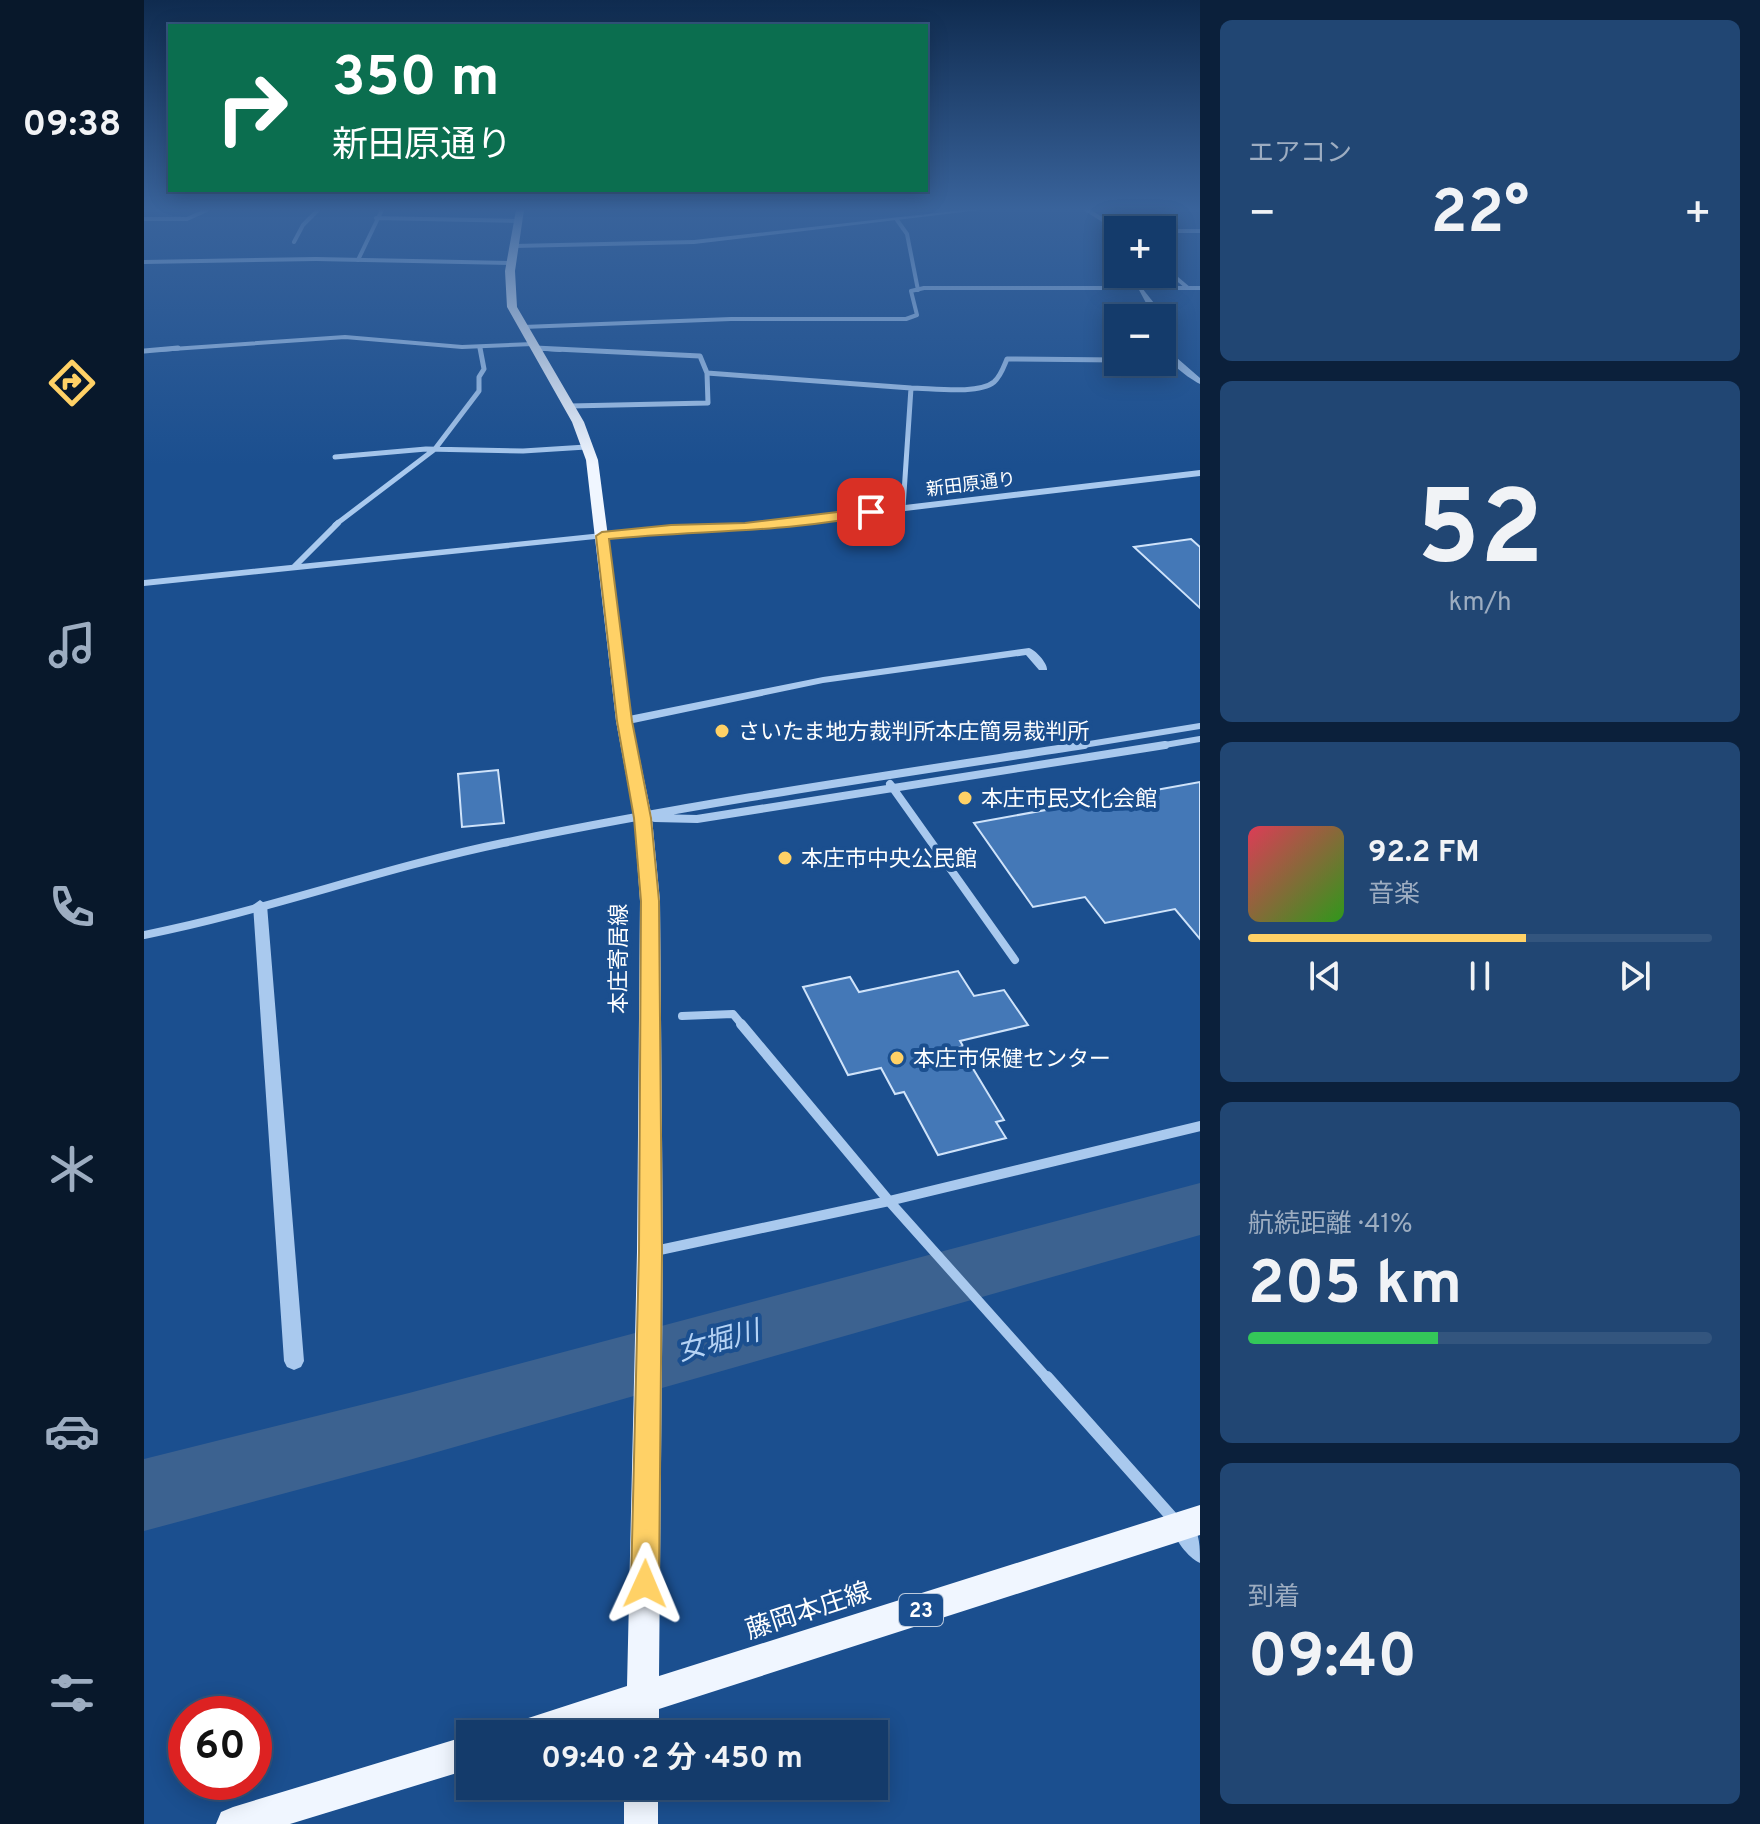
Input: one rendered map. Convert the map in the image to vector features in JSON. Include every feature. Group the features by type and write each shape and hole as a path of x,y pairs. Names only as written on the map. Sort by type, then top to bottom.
{"main road":[{"name":"本庄寄居線","path":"509,295 523,327 570,406 592,460 624,721 643,818 650,901 650,1257 642,1720"},
{"name":"藤岡本庄線","path":"574,1720 1190,1523"},
{"path":"233,1824 456,1756"},
{"path":"641,1800 641,1824"}],"street":[{"path":"523,327 731,319 906,319 917,315 912,295"},
{"path":"144,351 345,337 480,348 534,346 700,356 707,373 708,403 570,406"},
{"path":"295,566 334,526 435,449 479,391 479,377 484,369 480,348"},
{"path":"707,373 911,388 973,388 995,381 1007,359 1104,360"},
{"path":"1176,362 1200,382"},
{"path":"903,508 911,388"},
{"path":"335,457 435,449 523,451 586,447"},
{"name":"新田原通り","path":"602,536 671,529 745,527 1200,473"},
{"path":"144,583 602,536"},
{"path":"624,721 823,680 1029,651 1043,668"},
{"path":"144,935 189,926 393,868 502,843 692,807 1200,726"},
{"path":"643,818 697,819 1200,739"},
{"path":"884,776 1015,960"},
{"path":"260,905 294,1361"},
{"path":"682,1016 733,1014 889,1201 1014,1339 1190,1523 1200,1552"},
{"path":"650,1257 1200,1126"}],"building":[{"path":"1191,539 1200,547 1200,608 1134,547"},
{"path":"498,770 504,823 462,827 458,774"},
{"name":"本庄市民文化会館","path":"1200,782 1200,939 1175,909 1105,923 1085,897 1033,907 974,823"},
{"name":"本庄市保健センター","path":"958,971 974,996 1004,990 1028,1025 960,1041 963,1046 960,1047 1004,1120 996,1122 1006,1138 938,1155 904,1092 895,1094 881,1068 848,1075 803,987 850,977 859,992"}],"waterway":[{"name":"女堀川","path":"144,1495 409,1426 1200,1209"}],"place":[{"name":"さいたま地方裁判所本庄簡易裁判所","path":"722,731"},
{"name":"本庄市民文化会館","path":"965,798"},
{"name":"本庄市中央公民館","path":"785,858"},
{"name":"本庄市保健センター","path":"897,1058"}],"route":[{"path":"645,1584 650,1252 650,901 643,818 624,721 602,536 671,529 745,527 871,512"}]}
